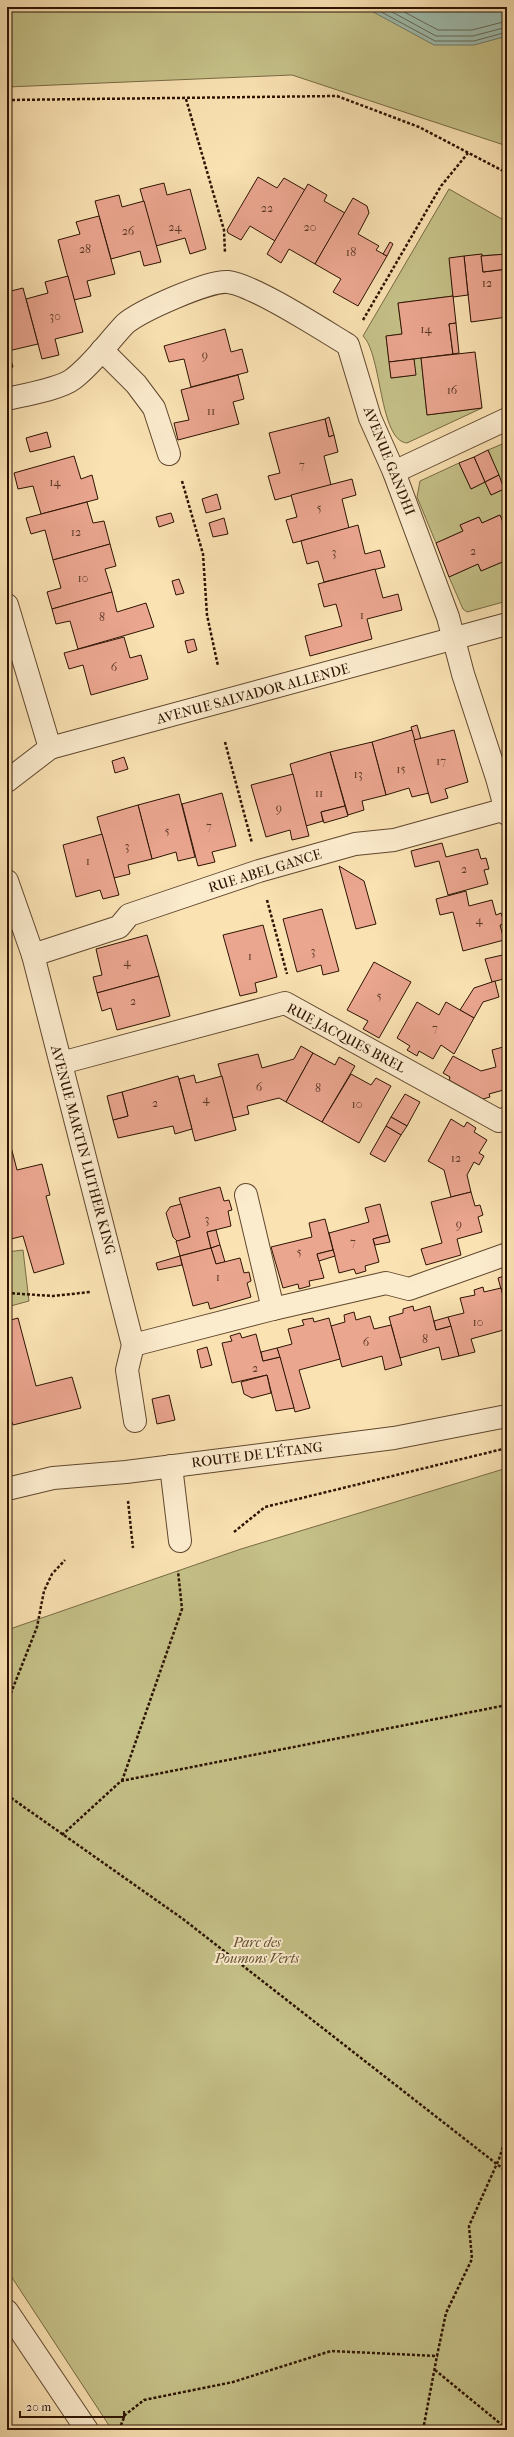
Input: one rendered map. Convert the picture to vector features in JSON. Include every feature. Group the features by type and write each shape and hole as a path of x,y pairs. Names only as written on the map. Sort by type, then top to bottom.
{"street":[{"path":"7,399 38,392 73,380 126,323 158,305 201,288 227,282 246,288 348,345"},
{"name":"AVENUE GANDHI","path":"348,345 370,418 394,472 448,617 462,674 506,812"},
{"path":"102,350 136,384 154,408 169,454"},
{"path":"394,472 507,419"},
{"path":"7,605 50,748"},
{"name":"AVENUE SALVADOR ALLENDE","path":"7,781 50,748 454,640 507,624"},
{"name":"RUE ABEL GANCE","path":"32,955 119,927 130,915 259,871 355,844 394,840 506,812"},
{"name":"AVENUE MARTIN LUTHER KING","path":"7,881 32,955 133,1345 127,1370 135,1421"},
{"name":"RUE JACQUES BREL","path":"61,1063 285,1003 499,1121 507,1118"},
{"path":"246,1195 273,1309"},
{"path":"133,1345 273,1309 386,1283 409,1289 507,1254"},
{"name":"ROUTE DE L'ÉTANG","path":"7,1489 53,1478 126,1472 394,1438 507,1416"},
{"path":"172,1466 180,1541"},
{"path":"7,2311 87,2430"}],"path":[{"path":"7,100 337,96 419,127 507,173"},
{"path":"186,99 224,230 227,282"},
{"path":"348,345 442,186 468,153"},
{"path":"169,454 178,468 203,554 207,615 218,666"},
{"path":"7,1294 53,1296 119,1288"},
{"path":"234,1532 265,1507 507,1448"},
{"path":"126,1472 133,1548"},
{"path":"7,1703 37,1627 44,1591 52,1574 65,1560"},
{"path":"62,1835 121,1781 182,1609 178,1570"},
{"path":"121,1781 507,1704"},
{"path":"7,1795 183,1919 496,2165 507,2172"},
{"path":"423,2430 446,2313 472,2259 469,2226 496,2165 507,2134"},
{"path":"118,2430 125,2415 144,2400 233,2382 331,2351 437,2356"},
{"path":"435,2370 507,2429"}],"green space":[{"path":"7,7 507,7 507,146 292,75 7,87"},
{"path":"449,189 507,222 507,254 450,258 453,296 398,303 402,334 386,336 391,378 415,375 414,359 421,358 427,415 482,408 407,443 398,439 391,428 386,413 374,360 369,346 363,336"},
{"path":"507,442 507,519 502,521 499,515 482,523 479,517 460,525 463,531 436,543 417,497 420,481 459,463 471,489 485,482 491,495 504,489 488,450"},
{"path":"507,560 507,601 467,612 463,609 449,577 478,564 481,571"},
{"path":"23,1250 29,1301 7,1307 7,1252"},
{"name":"Parc des Poumons Verts","path":"507,1468 507,2430 112,2430 7,2270 7,1630 241,1549"}],"water":[{"path":"364,7 507,7 507,36 474,45 434,45"}],"building":[{"path":"258,177 277,188 284,178 305,190 275,241 250,226 241,240 228,233 227,230"},
{"path":"164,183 167,195 190,189 206,249 190,254 185,238 156,246 140,189"},
{"path":"308,184 327,195 324,201 345,213 315,264 289,249 281,263 267,254"},
{"path":"119,195 122,207 144,201 161,262 144,266 140,251 111,259 95,201"},
{"path":"353,198 367,206 369,213 358,234 379,246 376,250 387,256 358,306 333,292 341,279 315,264"},
{"path":"99,216 115,274 87,281 91,296 74,300 58,240 80,234 76,222"},
{"path":"390,242 393,244 387,256 383,254"},
{"path":"482,254 483,272 507,269 507,317 471,322 464,256"},
{"path":"507,254 507,269 483,272 481,256"},
{"path":"464,256 468,295 453,297 449,258"},
{"path":"68,276 83,332 55,339 59,355 42,359 26,299 48,293 45,282"},
{"path":"23,288 38,344 8,351 13,367 7,369 7,292"},
{"path":"453,296 456,323 449,324 453,354 389,362 386,336 402,334 398,303"},
{"path":"456,323 459,353 453,354 449,324"},
{"path":"225,329 231,352 242,349 248,372 191,387 184,359 169,362 164,346"},
{"path":"475,352 482,408 427,415 421,358"},
{"path":"414,359 416,375 391,378 389,362"},
{"path":"238,375 244,399 233,402 239,424 178,440 174,423 189,420 181,390"},
{"path":"329,417 334,435 329,437 325,419"},
{"path":"325,419 329,437 334,435 338,452 324,456 331,485 275,500 268,476 280,473 269,433"},
{"path":"47,432 51,447 30,452 26,438"},
{"path":"488,450 499,475 485,482 474,457"},
{"path":"74,456 81,479 92,475 98,499 41,514 33,486 18,489 14,473"},
{"path":"474,457 485,482 471,489 459,463"},
{"path":"499,475 504,489 491,495 485,482"},
{"path":"352,479 356,495 342,499 349,528 293,543 286,520 297,517 291,495"},
{"path":"217,494 221,509 206,513 202,499"},
{"path":"87,502 93,523 104,521 110,544 53,560 45,530 31,534 26,518"},
{"path":"171,513 174,522 159,527 156,517"},
{"path":"500,515 507,531 507,560 481,571 478,564 449,577 436,543 463,531 460,525 479,517 482,523"},
{"path":"224,518 228,534 213,537 209,523"},
{"path":"507,519 507,531 502,521"},
{"path":"358,525 365,554 380,550 385,567 324,582 318,561 307,564 301,541"},
{"path":"110,544 116,566 105,569 112,592 52,609 47,592 61,588 53,560"},
{"path":"375,569 383,598 398,594 402,610 367,619 372,639 310,656 305,636 342,626 336,604 324,607 318,584"},
{"path":"179,579 184,593 176,595 172,581"},
{"path":"112,592 117,612 146,603 154,627 78,649 70,621 56,624 52,609"},
{"path":"124,637 130,658 141,655 148,679 91,695 83,665 69,669 64,653"},
{"path":"194,639 197,650 188,653 185,641"},
{"path":"417,725 421,739 414,740 411,727"},
{"path":"412,730 429,793 412,797 409,788 386,795 372,742"},
{"path":"454,730 468,782 445,789 448,798 431,803 414,740"},
{"path":"372,742 386,795 362,801 364,810 348,815 330,752"},
{"path":"330,752 345,806 321,812 323,821 306,826 290,764"},
{"path":"124,757 128,769 115,773 112,761"},
{"path":"293,774 309,836 292,840 290,830 266,837 251,785"},
{"path":"222,793 236,846 212,852 215,862 198,866 182,804"},
{"path":"179,794 195,857 178,861 176,852 152,859 138,805"},
{"path":"138,805 152,859 128,865 130,874 114,878 97,817"},
{"path":"345,806 348,816 324,823 321,812"},
{"path":"102,834 119,895 103,899 100,890 76,897 63,845"},
{"path":"442,843 446,857 478,849 481,859 486,858 489,869 484,870 488,884 448,895 439,861 415,867 411,851"},
{"path":"339,866 364,881 376,924 356,929"},
{"path":"466,891 469,906 492,900 496,915 501,913 505,924 500,925 504,940 463,951 453,912 440,915 436,899"},
{"path":"322,909 339,971 323,975 321,965 297,972 283,919"},
{"path":"263,925 277,977 255,983 257,992 240,996 223,935"},
{"path":"147,935 159,976 97,993 93,977 102,975 96,949"},
{"path":"507,954 507,978 492,982 485,959"},
{"path":"374,962 411,982 379,1038 363,1029 368,1021 347,1010"},
{"path":"159,976 170,1016 117,1030 111,1008 102,1011 97,993"},
{"path":"495,981 499,997 483,1002 474,1018 460,1010 474,988"},
{"path":"417,1002 439,1015 446,1002 474,1018 454,1054 441,1045 433,1059 419,1051 417,1056 407,1050 410,1046 397,1038"},
{"path":"301,1046 313,1053 286,1102 279,1098 247,1106 249,1114 233,1118 218,1064 258,1054 262,1068 294,1059"},
{"path":"507,1046 507,1089 489,1094 490,1097 483,1099 449,1080 450,1077 443,1073 453,1056 481,1071 496,1067 492,1050"},
{"path":"313,1053 335,1065 339,1057 355,1066 322,1122 286,1102"},
{"path":"351,1074 371,1085 376,1078 391,1086 359,1143 322,1122"},
{"path":"194,1075 196,1083 222,1076 236,1130 195,1141 179,1079"},
{"path":"178,1076 192,1129 175,1134 173,1126 118,1138 113,1120 128,1116 122,1092"},
{"path":"122,1092 128,1116 113,1120 107,1096"},
{"path":"405,1094 420,1102 407,1126 391,1117"},
{"path":"391,1117 407,1126 401,1135 386,1126"},
{"path":"451,1119 464,1127 467,1122 476,1128 474,1132 487,1140 479,1153 484,1156 479,1165 474,1162 467,1175 471,1192 451,1197 444,1170 428,1161"},
{"path":"386,1126 401,1135 385,1162 370,1154"},
{"path":"7,1139 9,1139 17,1170 42,1164 50,1195 46,1196 64,1264 34,1273 23,1236 7,1240"},
{"path":"220,1187 224,1201 229,1200 232,1210 228,1211 231,1226 207,1232 211,1248 180,1256 176,1241 190,1237 179,1198"},
{"path":"471,1192 475,1206 480,1205 483,1215 478,1217 482,1232 457,1239 461,1255 426,1265 421,1249 442,1243 431,1202"},
{"path":"181,1204 190,1237 177,1241 173,1237 166,1213 170,1207"},
{"path":"380,1204 388,1235 373,1239 379,1262 365,1266 366,1271 356,1274 354,1269 339,1273 329,1233 369,1222 365,1208"},
{"path":"325,1219 333,1250 317,1254 324,1278 309,1281 310,1286 299,1289 298,1284 283,1288 271,1247 312,1237 309,1223"},
{"path":"216,1230 220,1245 211,1248 207,1232"},
{"path":"388,1235 390,1242 375,1245 373,1239"},
{"path":"220,1245 225,1262 216,1264 211,1248"},
{"path":"211,1248 216,1264 240,1258 244,1273 249,1272 251,1281 247,1283 251,1297 210,1309 208,1302 193,1306 180,1256"},
{"path":"333,1250 335,1256 319,1261 317,1254"},
{"path":"180,1256 182,1265 158,1270 156,1263"},
{"path":"507,1275 507,1312 498,1278"},
{"path":"483,1287 484,1292 501,1288 507,1312 507,1329 471,1339 475,1352 459,1356 448,1317 464,1313 460,1298 475,1295 474,1290"},
{"path":"413,1306 414,1311 430,1306 436,1330 451,1326 459,1356 442,1360 439,1347 400,1358 389,1317 403,1313 403,1309"},
{"path":"354,1312 356,1320 370,1316 374,1329 391,1325 402,1365 385,1370 382,1356 342,1367 331,1326 345,1322 344,1315"},
{"path":"448,1317 451,1326 436,1330 434,1321"},
{"path":"18,1318 36,1386 72,1377 81,1408 13,1425 11,1420 7,1421 7,1321"},
{"path":"313,1318 314,1322 329,1318 340,1359 299,1370 310,1408 295,1412 277,1348 292,1344 288,1329 304,1325 302,1320"},
{"path":"240,1333 242,1338 256,1334 263,1361 280,1357 294,1408 276,1411 267,1375 232,1383 222,1343 232,1341 230,1336"},
{"path":"207,1347 212,1365 201,1368 197,1350"},
{"path":"277,1348 280,1357 263,1361 261,1352"},
{"path":"267,1375 271,1393 252,1398 244,1394 241,1382"},
{"path":"169,1395 175,1420 157,1424 152,1399"}]}
